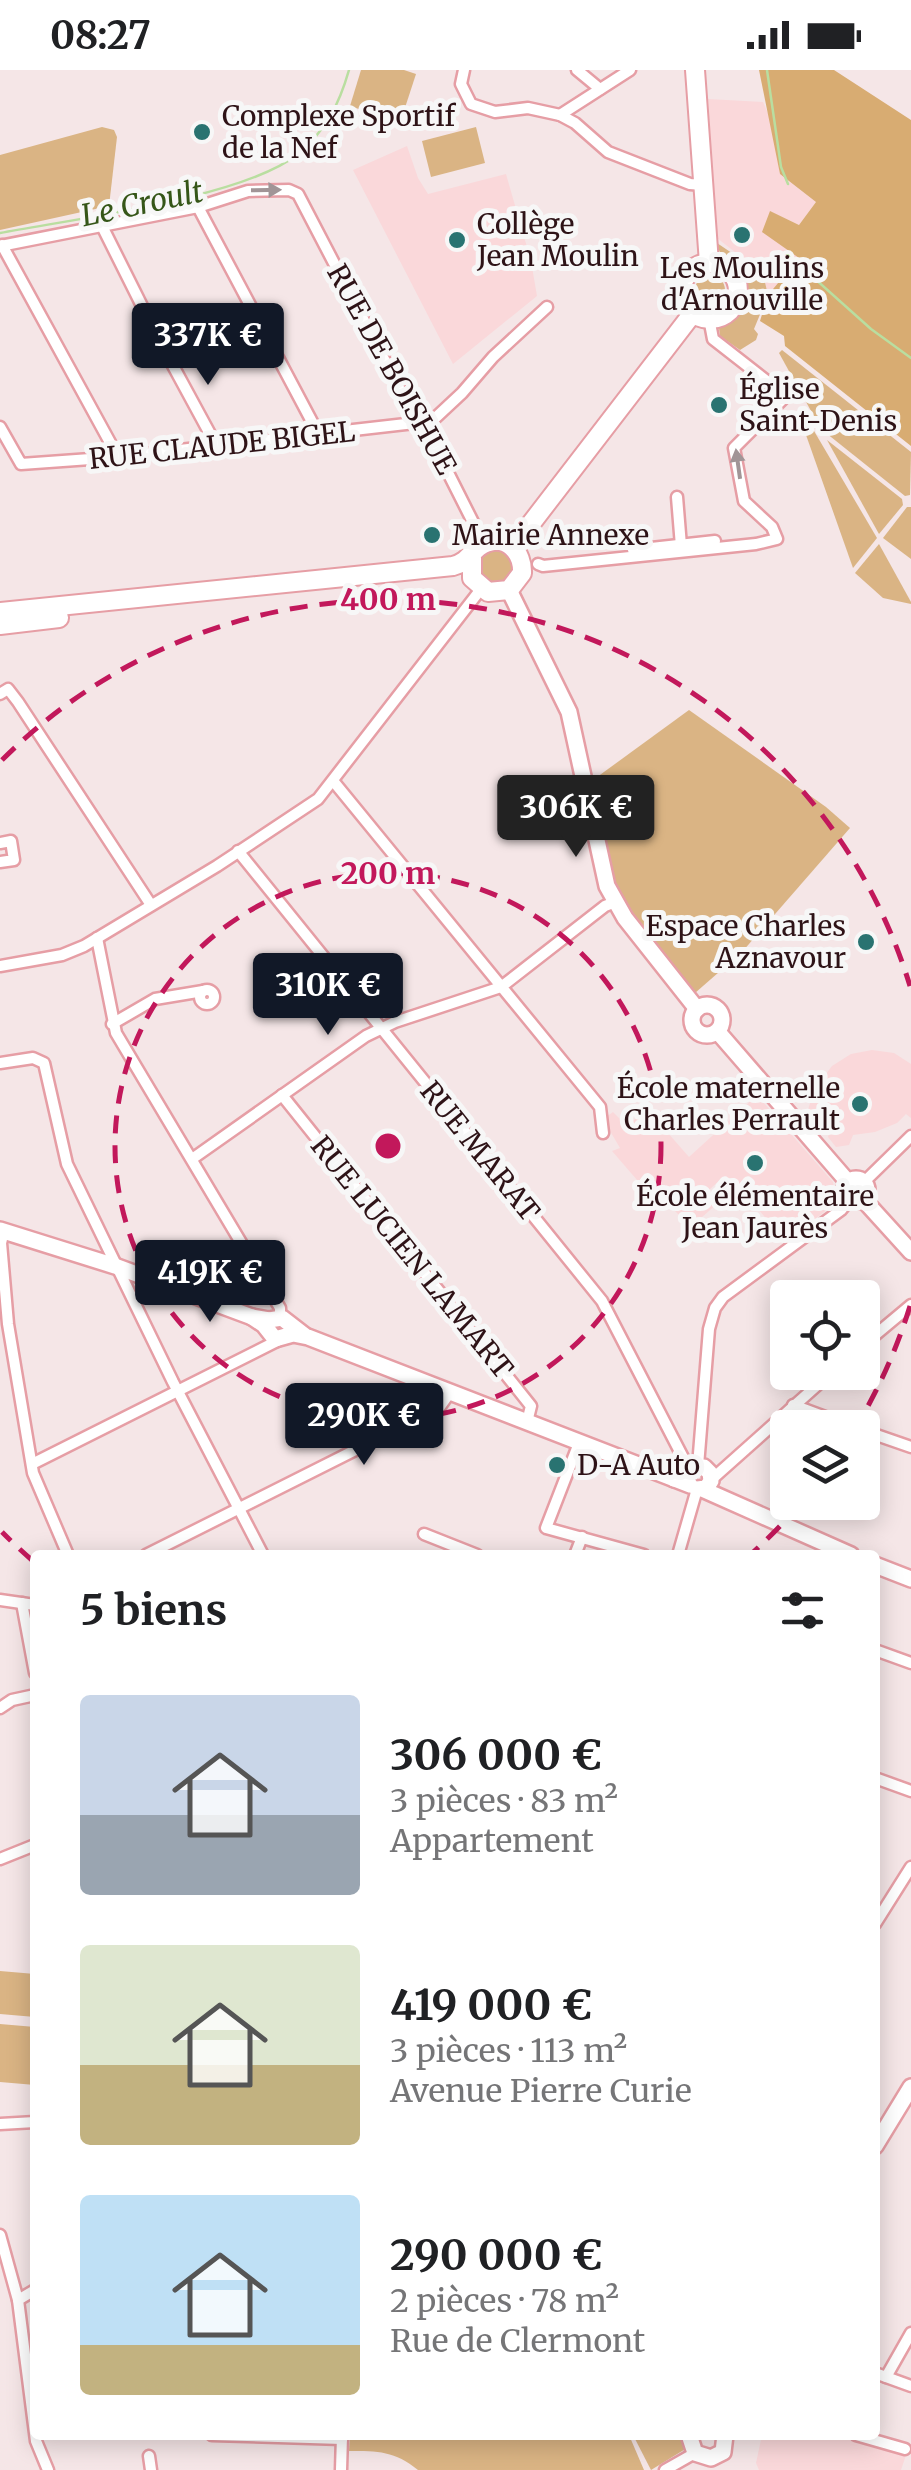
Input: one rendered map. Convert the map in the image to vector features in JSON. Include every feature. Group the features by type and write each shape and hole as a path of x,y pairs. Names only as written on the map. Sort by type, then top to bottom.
{"main road":[{"path":"695,70 709,262"},
{"path":"709,262 728,270 738,292 730,309 721,316 701,316 684,301 684,280 693,268 709,262"},
{"path":"512,547 701,316"},
{"path":"0,612 453,566 496,541 512,547 530,565 509,590 495,594 454,576 0,624"},
{"path":"477,583 478,551"}],"street":[{"path":"464,70 461,84 471,104 495,112 528,108 560,115 608,152 690,184 702,185"},
{"path":"577,70 600,89"},
{"path":"560,115 630,70"},
{"name":"RUE DE BOISHUE","path":"198,207 248,190 288,190 298,194 410,409 423,423 478,551"},
{"path":"118,457 1,245 198,207 319,435"},
{"path":"102,226 151,324"},
{"path":"423,423 432,422 546,306"},
{"path":"530,565 776,539 772,528 744,502 734,448 786,396 713,339 701,316"},
{"path":"165,322 172,329 172,343 164,349 148,344 146,331 151,324 165,322"},
{"path":"164,349 216,445"},
{"name":"RUE CLAUDE BIGEL","path":"0,427 21,464 423,423"},
{"path":"678,497 681,548"},
{"path":"0,966 62,955 97,938 299,813 334,782 477,583"},
{"path":"509,590 569,712 602,874 615,902 698,1008 692,1022 696,1030 704,1036 718,1032 911,1252"},
{"path":"0,694 8,689 18,702 151,905"},
{"path":"334,782 600,1108 602,1133"},
{"path":"0,843 11,841 14,860 0,862"},
{"name":"RUE MARAT","path":"238,852 602,1301 697,1477"},
{"path":"192,1160 380,1028 501,986 604,906 615,902"},
{"path":"97,938 112,1024 280,1308 277,1331"},
{"path":"112,1024 154,999 203,992"},
{"path":"0,1064 33,1058 44,1062 67,1164 261,1550"},
{"name":"RUE LUCIEN LAMART","path":"282,1095 531,1406 527,1422"},
{"path":"679,1550 697,1477 709,1329 715,1308 723,1297 841,1210 911,1136"},
{"path":"66,1550 32,1464 4,1324 2,1231 116,1266 252,1317 277,1331 308,1337 579,1443 697,1477 723,1500 839,1550"},
{"path":"880,1331 911,1305"},
{"path":"32,1464 180,1392 277,1331"},
{"path":"697,1477 811,1390"},
{"path":"156,1550 438,1408 451,1391"},
{"path":"794,1405 808,1410"},
{"path":"880,1437 911,1448"},
{"path":"579,1443 546,1528 627,1550"},
{"path":"424,1534 464,1550"},
{"path":"577,1550 582,1537"},
{"path":"880,1567 911,1579"},
{"path":"0,1600 30,1604"},
{"path":"22,1603 30,1647"},
{"path":"880,1652 911,1663"},
{"path":"0,1708 12,1700 30,1696"},
{"path":"880,1780 911,1791"},
{"path":"0,1859 30,1847"},
{"path":"880,1916 911,1867"},
{"path":"880,2138 911,2087"},
{"path":"0,2124 30,2122"},
{"path":"0,2234 30,2364"},
{"path":"18,2300 30,2293"},
{"path":"911,2334 880,2375 911,2386"},
{"path":"36,2440 48,2470"},
{"path":"341,2470 342,2440"},
{"path":"665,2470 723,2452 724,2440"},
{"path":"874,2440 905,2449"},
{"path":"149,2456 151,2470"}],"shaded area":[{"path":"361,70 404,70 416,74 400,123 350,106"},
{"path":"759,70 834,70 911,120 911,446 785,346 784,336 760,321 768,295 799,258 762,232 770,211 799,225 816,202 780,174"},
{"path":"708,99 763,102 771,120 780,174 816,202 799,225 771,212 800,257 768,295 763,274 717,238"},
{"path":"102,127 114,130 117,137 109,206 0,230 0,155"},
{"path":"476,127 485,163 431,177 422,141"},
{"name":"Collège Jean Moulin","path":"407,146 428,194 506,174 531,261 537,296 453,364 353,170"},
{"path":"717,243 763,274 768,295 754,329 758,334 756,340 740,350 720,336 719,328 737,312 745,290"},
{"path":"710,275 724,284 725,290 716,304 710,305 696,296 695,290 704,276"},
{"path":"782,350 911,452 910,495 905,496 821,429 779,353"},
{"path":"804,414 877,538 853,568 800,418"},
{"path":"827,440 902,499 903,505 879,534"},
{"path":"911,507 911,559 883,538"},
{"path":"879,544 911,604 883,598 855,573"},
{"path":"497,550 509,555 514,567 509,579 497,584 485,579 480,567 485,555"},
{"path":"689,710 850,828 742,952 695,993 616,891 593,780"},
{"name":"École maternelle Charles Perrault","path":"872,1050 894,1053 911,1064 911,1118 906,1114 897,1123 853,1135 849,1145 836,1147 828,1137 828,1121 818,1123 808,1110 812,1097 818,1096 817,1086 832,1066 851,1054"},
{"name":"École élémentaire Jean Jaurès","path":"757,1095 833,1182 836,1203 786,1241 734,1182 723,1177 709,1190 719,1202 691,1227 663,1199 650,1195 612,1151 620,1148 603,1119 613,1112 627,1126 647,1109 689,1157"},
{"path":"0,1971 30,1974 30,2017 0,2014"},
{"path":"0,2024 30,2027 30,2085 0,2082"},
{"path":"350,2440 631,2440 644,2470 418,2470 386,2453 349,2451"},
{"path":"636,2440 686,2440 687,2448 651,2470"},
{"path":"761,2440 850,2440 906,2455 901,2470 759,2470 756,2463"}],"waterway":[{"name":"Le Croult","path":"0,233 199,195 272,169 298,154 324,126 349,70"},
{"path":"767,70 781,167 788,184"},
{"path":"785,252 871,329 911,358"}],"place":[{"name":"Complexe Sportif de la Nef","path":"202,132"},
{"name":"Les Moulins d'Arnouville","path":"742,235"},
{"name":"Collège Jean Moulin","path":"457,240"},
{"name":"Église Saint-Denis","path":"719,405"},
{"name":"Mairie Annexe","path":"432,535"},
{"name":"Espace Charles Aznavour","path":"866,942"},
{"name":"École maternelle Charles Perrault","path":"860,1104"},
{"name":"École élémentaire Jean Jaurès","path":"755,1163"},
{"name":"D-A Auto","path":"557,1465"}]}
